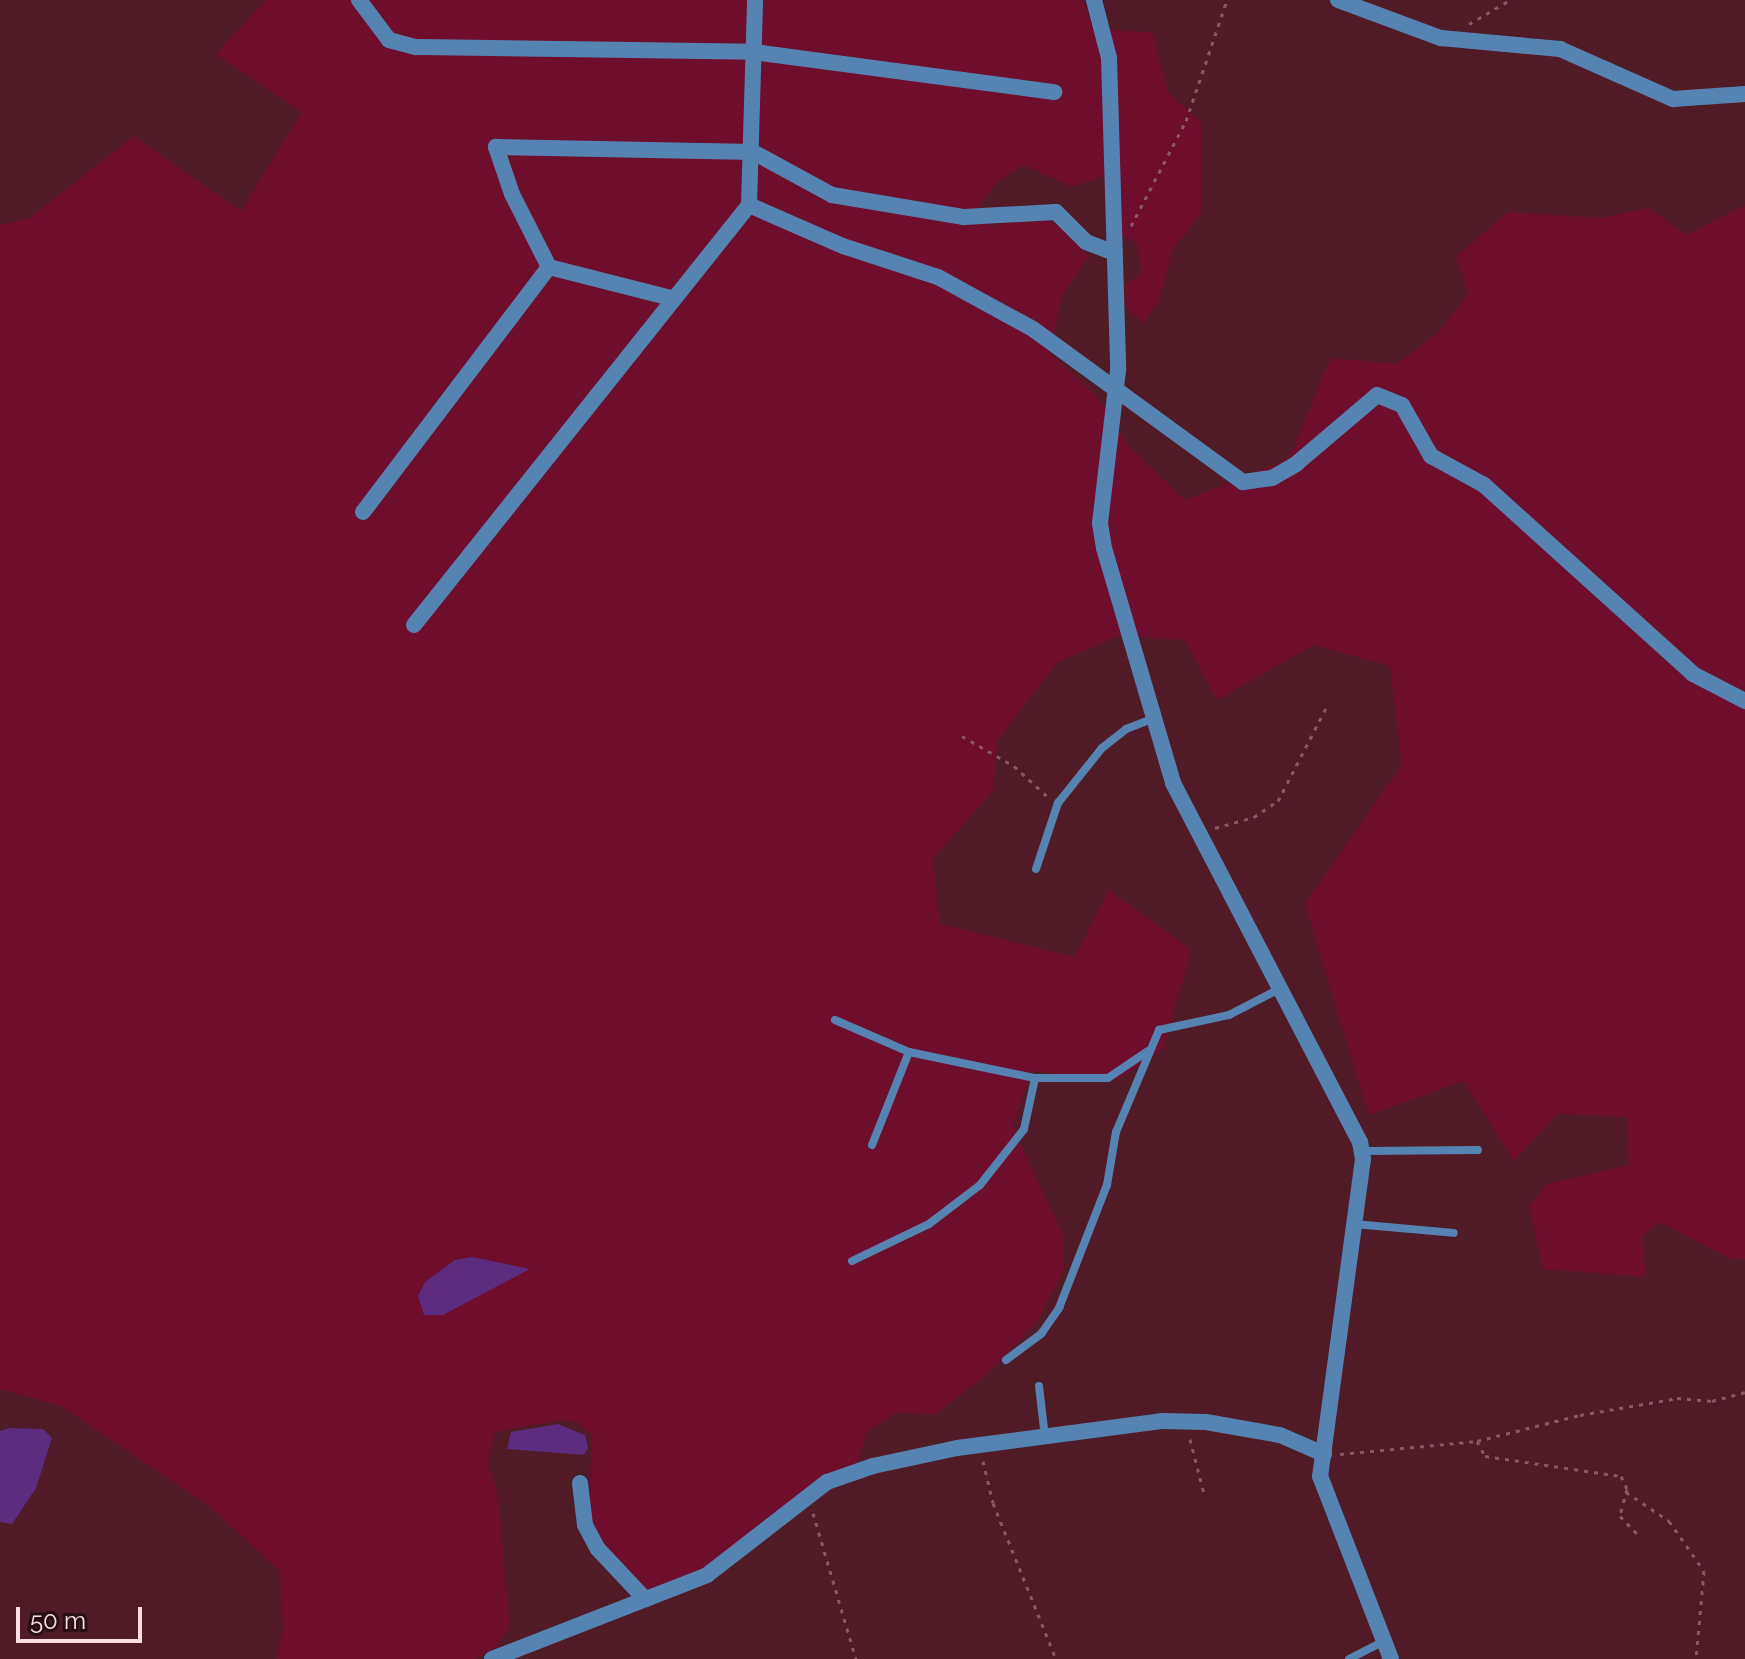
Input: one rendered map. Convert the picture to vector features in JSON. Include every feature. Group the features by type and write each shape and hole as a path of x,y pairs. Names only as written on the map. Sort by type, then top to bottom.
{"street":[{"path":"359,0 389,40 416,47 754,52 1054,92"},
{"path":"414,625 671,298 749,205 753,152 755,0"},
{"path":"1094,0 1109,58 1117,390 1100,523 1173,783 1281,988 1362,1151 1320,1476 1391,1659"},
{"path":"1338,0 1441,38 1560,49 1673,99 1745,94"},
{"path":"671,298 549,267 512,194 496,147 753,152 832,195 964,217 1056,212 1086,242 1112,252"},
{"path":"749,205 843,246 938,277 1033,329 1243,482 1272,478 1296,464 1377,395 1402,405 1431,456 1484,485 1693,674 1745,701"},
{"path":"363,512 549,267"},
{"path":"492,1659 707,1575 809,1499 827,1482 873,1466 983,1445 1188,1421 1280,1435 1324,1454"},
{"path":"580,1483 591,1537 609,1565 645,1599"}],"lane":[{"path":"1036,869 1058,803 1102,748 1126,729 1154,718"},
{"path":"1006,1360 1041,1334 1059,1308 1107,1185 1116,1132 1150,1049 1167,1025 1229,1015 1281,988"},
{"path":"835,1020 909,1052 1035,1078 1108,1078 1150,1049"},
{"path":"872,1145 909,1052"},
{"path":"852,1261 929,1224 980,1185 1024,1129 1035,1078"},
{"path":"1362,1151 1478,1150"},
{"path":"1354,1224 1454,1233"},
{"path":"1039,1386 1045,1438"},
{"path":"1349,1659 1384,1641"}],"path":[{"path":"1129,230 1186,121 1211,60 1227,0"},
{"path":"1467,25 1510,0"},
{"path":"1200,833 1271,809 1327,706"},
{"path":"962,736 1014,766 1058,803"},
{"path":"1324,1454 1477,1441 1580,1415 1677,1398 1712,1401 1745,1392"},
{"path":"1188,1421 1204,1494"},
{"path":"1477,1441 1485,1456 1615,1472 1626,1492 1669,1521 1704,1571 1696,1659"},
{"path":"983,1445 983,1475 1056,1659"},
{"path":"1626,1492 1620,1516 1640,1537"},
{"path":"809,1499 844,1606 856,1659"}],"shaded area":[{"path":"266,0 1082,0 1093,28 1153,33 1169,93 1201,122 1202,212 1173,250 1159,302 1143,323 1125,307 1125,284 1142,275 1137,243 1116,233 1117,180 1104,176 1072,187 1024,165 996,183 980,206 990,226 1038,216 1069,229 1088,258 1062,297 1049,352 1096,395 1129,446 1185,500 1289,459 1331,358 1397,364 1439,332 1469,293 1456,257 1508,212 1599,218 1649,208 1687,235 1745,205 1745,1259 1732,1259 1659,1222 1642,1237 1646,1277 1543,1269 1529,1207 1547,1184 1629,1165 1627,1117 1558,1114 1514,1161 1464,1081 1369,1115 1305,904 1402,765 1390,666 1314,645 1217,700 1185,640 1118,636 1058,662 998,740 993,791 933,859 940,924 1075,957 1109,890 1192,950 1163,1049 1116,1081 1031,1071 1013,1127 1064,1237 1064,1268 1038,1321 987,1374 935,1415 897,1412 866,1433 859,1460 769,1517 706,1571 646,1595 588,1523 592,1435 577,1422 558,1420 495,1432 488,1463 498,1494 510,1627 496,1647 476,1659 277,1659 283,1631 280,1571 208,1505 61,1406 0,1389 0,225 30,218 134,136 241,211 302,112 216,54"},
{"path":"472,1257 530,1269 443,1315 424,1315 418,1296 425,1282 455,1260"},
{"path":"558,1424 585,1435 588,1448 584,1455 507,1449 511,1432"},
{"path":"9,1428 43,1429 52,1438 36,1488 12,1524 0,1522 0,1431"}]}
